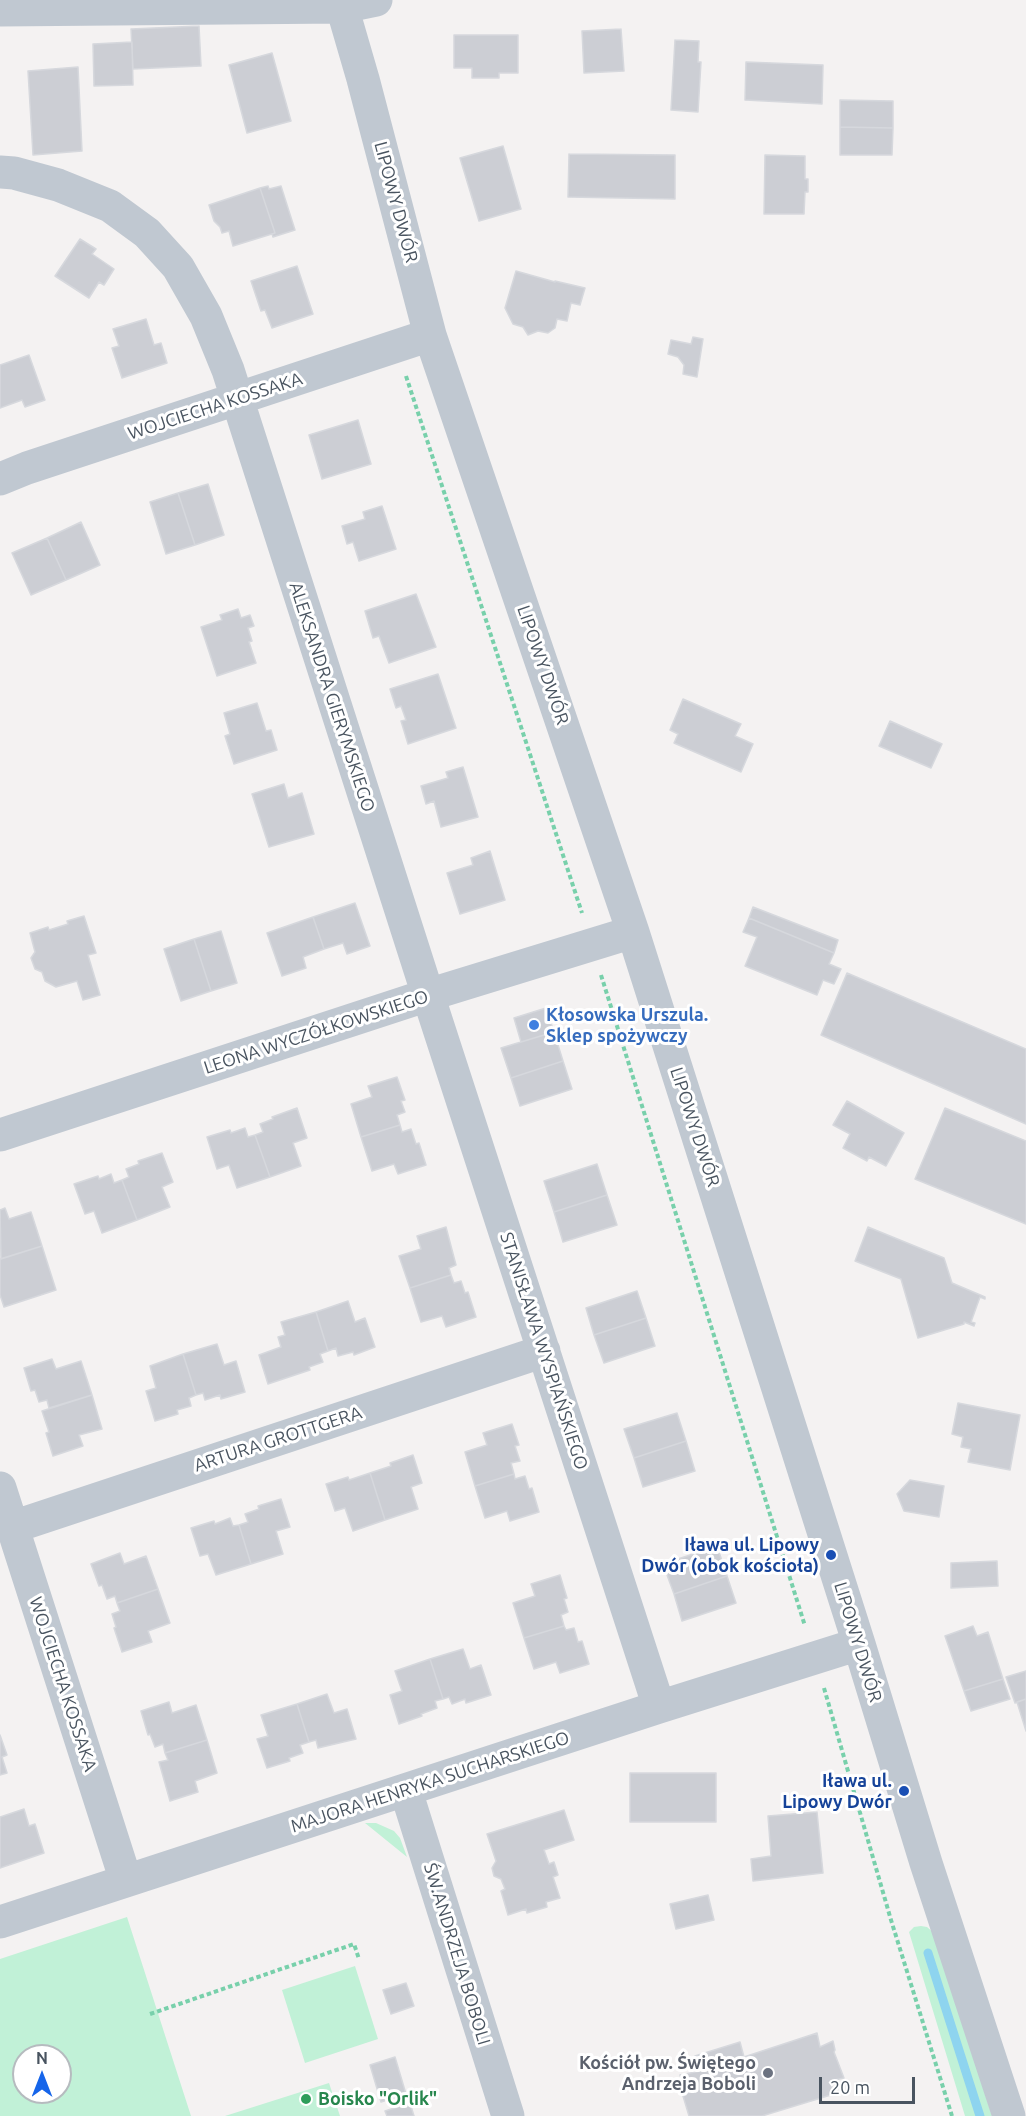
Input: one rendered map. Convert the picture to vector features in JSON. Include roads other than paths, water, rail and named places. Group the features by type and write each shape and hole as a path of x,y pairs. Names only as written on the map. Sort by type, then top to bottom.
{"street":[{"path":"0,10 341,4 376,0"},
{"name":"LIPOWY DWÓR","path":"341,4 430,335 633,932 859,1644 926,1863 1013,2106"},
{"name":"ALEKSANDRA GIERYMSKIEGO","path":"0,172 14,173 58,184 110,206 147,233 178,267 206,316 228,370 428,995"},
{"name":"WOJCIECHA KOSSAKA","path":"0,479 27,468 430,335"},
{"name":"LEONA WYCZÓŁKOWSKIEGO","path":"0,1135 428,995 633,932"},
{"name":"STANISŁAWA WYSPIAŃSKIEGO","path":"428,995 659,1707"},
{"name":"ARTURA GROTTGERA","path":"13,1527 544,1351"},
{"name":"WOJCIECHA KOSSAKA","path":"0,1488 126,1881"},
{"name":"MAJORA HENRYKA SUCHARSKIEGO","path":"0,1922 859,1644"},
{"name":"ŚW.ANDRZEJA BOBOLI","path":"405,1791 508,2116"}],"waterway":[{"path":"928,1953 980,2116"}],"place":[{"name":"Kłosowska Urszula. Sklep spożywczy","path":"534,1025"},
{"name":"Iława ul. Lipowy Dwór (obok kościoła)","path":"831,1555"},
{"name":"Iława ul. Lipowy Dwór","path":"904,1791"},
{"name":"Kościół pw. Świętego Andrzeja Boboli","path":"768,2073"},
{"name":"Boisko \"Orlik\"","path":"306,2099"}]}
